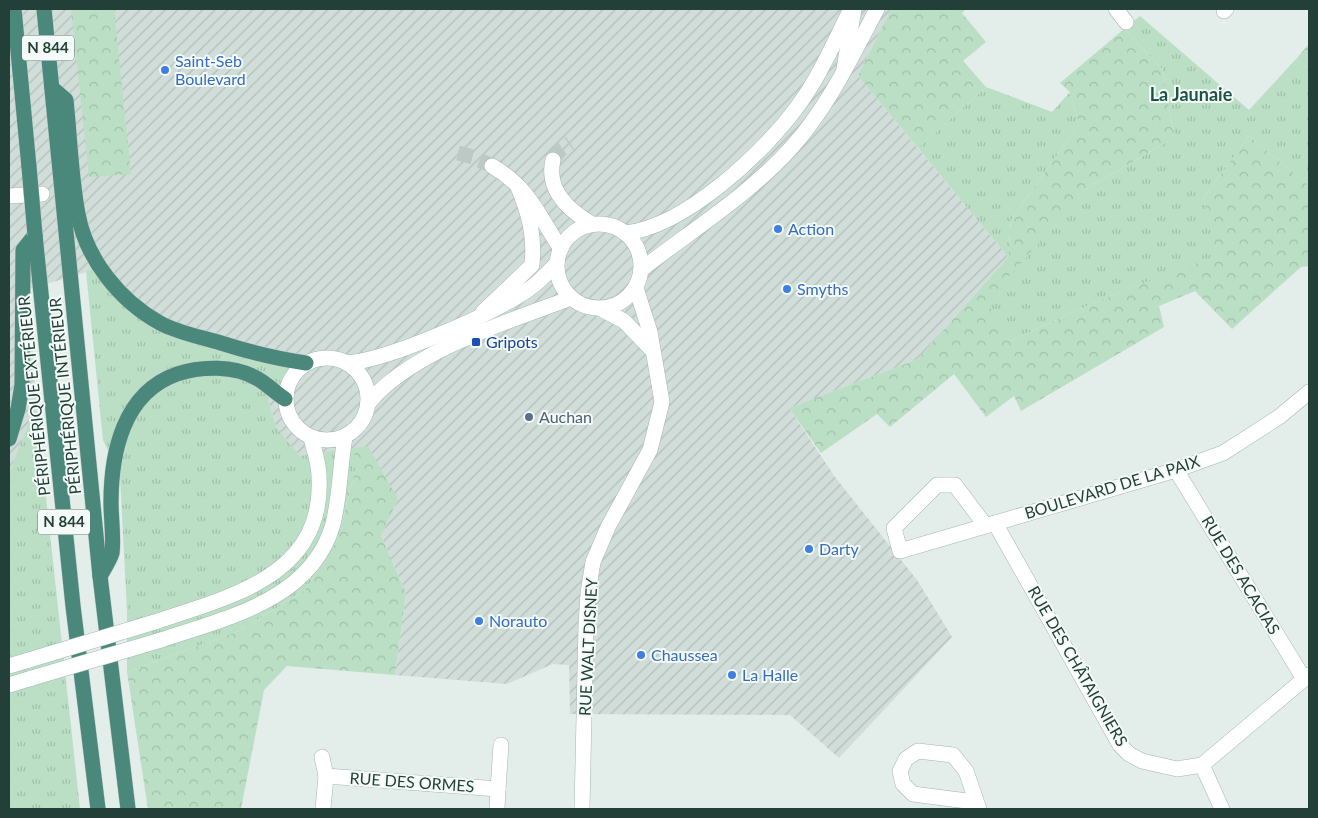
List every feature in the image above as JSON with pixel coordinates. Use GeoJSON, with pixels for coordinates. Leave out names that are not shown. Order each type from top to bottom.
{"type":"FeatureCollection","features":[{"type":"Feature","properties":{"kind":"highway","name":"PÉRIPHÉRIQUE EXTÉRIEUR"},"geometry":{"type":"LineString","coordinates":[[14,9],[74,615],[98,809]]}},
{"type":"Feature","properties":{"kind":"highway","name":"N 844"},"geometry":{"type":"LineString","coordinates":[[44,9],[52,88],[66,162],[72,217]]}},
{"type":"Feature","properties":{"kind":"highway"},"geometry":{"type":"LineString","coordinates":[[72,217],[98,263],[118,291],[147,316],[161,324],[184,332],[272,358],[306,364]]}},
{"type":"Feature","properties":{"kind":"highway","name":"PÉRIPHÉRIQUE INTÉRIEUR"},"geometry":{"type":"LineString","coordinates":[[72,217],[100,576],[128,809]]}},
{"type":"Feature","properties":{"kind":"highway"},"geometry":{"type":"LineString","coordinates":[[9,439],[18,409],[22,385],[23,250],[35,235]]}},
{"type":"Feature","properties":{"kind":"highway"},"geometry":{"type":"LineString","coordinates":[[100,576],[112,554],[112,468],[117,444],[131,412],[142,397],[169,377],[197,369],[212,368],[235,371],[256,377],[285,399]]}},
{"type":"Feature","properties":{"kind":"street"},"geometry":{"type":"LineString","coordinates":[[843,74],[853,9]]}},
{"type":"Feature","properties":{"kind":"street"},"geometry":{"type":"LineString","coordinates":[[625,233],[656,226],[687,210],[729,178],[766,142],[800,103],[853,9]]}},
{"type":"Feature","properties":{"kind":"street"},"geometry":{"type":"LineString","coordinates":[[642,269],[771,168],[803,133],[843,74],[877,9]]}},
{"type":"Feature","properties":{"kind":"street"},"geometry":{"type":"LineString","coordinates":[[1116,9],[1126,22]]}},
{"type":"Feature","properties":{"kind":"street"},"geometry":{"type":"LineString","coordinates":[[553,160],[551,182],[567,207],[592,224]]}},
{"type":"Feature","properties":{"kind":"street"},"geometry":{"type":"LineString","coordinates":[[346,363],[359,362],[420,342],[510,301],[531,288],[559,256],[573,233],[592,224],[610,225],[625,233],[638,249],[642,269],[636,288],[621,303],[601,309],[590,308],[571,298],[563,288],[558,276],[559,256],[534,202],[492,166]]}},
{"type":"Feature","properties":{"kind":"street"},"geometry":{"type":"LineString","coordinates":[[478,316],[532,265],[533,231],[529,212],[518,187]]}},
{"type":"Feature","properties":{"kind":"street"},"geometry":{"type":"LineString","coordinates":[[9,196],[42,194]]}},
{"type":"Feature","properties":{"kind":"street","name":"RUE WALT DISNEY"},"geometry":{"type":"LineString","coordinates":[[582,809],[588,601],[593,562],[608,527],[650,450],[662,402],[654,351],[636,288]]}},
{"type":"Feature","properties":{"kind":"street"},"geometry":{"type":"LineString","coordinates":[[368,404],[386,384],[415,363],[469,338],[571,298]]}},
{"type":"Feature","properties":{"kind":"street"},"geometry":{"type":"LineString","coordinates":[[601,309],[624,321],[654,351]]}},
{"type":"Feature","properties":{"kind":"street"},"geometry":{"type":"LineString","coordinates":[[330,358],[346,363],[356,370],[364,380],[368,391],[368,404],[361,423],[345,437],[328,441],[311,438],[300,432],[292,423],[287,412],[285,399],[291,378],[306,364],[330,358]]}},
{"type":"Feature","properties":{"kind":"street","name":"BOULEVARD DE LA PAIX"},"geometry":{"type":"LineString","coordinates":[[900,551],[1176,470],[1223,453],[1279,417],[1309,392]]}},
{"type":"Feature","properties":{"kind":"street"},"geometry":{"type":"LineString","coordinates":[[9,685],[161,640],[262,604],[278,595],[301,576],[320,552],[332,525],[345,437]]}},
{"type":"Feature","properties":{"kind":"street"},"geometry":{"type":"LineString","coordinates":[[9,666],[158,620],[256,586],[277,572],[295,553],[308,532],[317,504],[319,475],[311,438]]}},
{"type":"Feature","properties":{"kind":"street","name":"RUE DES ACACIAS"},"geometry":{"type":"LineString","coordinates":[[1176,470],[1307,677]]}},
{"type":"Feature","properties":{"kind":"street","name":"RUE DES CHÂTAIGNIERS"},"geometry":{"type":"LineString","coordinates":[[900,551],[894,528],[937,485],[955,485],[990,524],[1120,745],[1129,754],[1142,761],[1177,769],[1202,765]]}},
{"type":"Feature","properties":{"kind":"street"},"geometry":{"type":"LineString","coordinates":[[1222,809],[1202,765],[1307,677]]}},
{"type":"Feature","properties":{"kind":"street","name":"RUE DES ORMES"},"geometry":{"type":"LineString","coordinates":[[497,809],[501,745]]}},
{"type":"Feature","properties":{"kind":"street"},"geometry":{"type":"LineString","coordinates":[[918,751],[953,755],[966,771],[977,805],[913,794],[903,784],[900,771],[906,759],[918,751]]}},
{"type":"Feature","properties":{"kind":"street","name":"RUE DES ORMES"},"geometry":{"type":"LineString","coordinates":[[322,757],[326,776],[323,809]]}},
{"type":"Feature","properties":{"kind":"street","name":"RUE DES ORMES"},"geometry":{"type":"LineString","coordinates":[[326,776],[498,788]]}},
{"type":"Feature","properties":{"kind":"shaded area"},"geometry":{"type":"Polygon","coordinates":[[[9,9],[891,9],[858,76],[1008,257],[918,359],[789,408],[835,477],[917,580],[952,637],[839,758],[790,715],[570,714],[569,665],[553,664],[507,684],[395,675],[406,593],[381,536],[398,499],[300,456],[276,427],[268,400],[297,355],[268,350],[201,332],[162,317],[122,289],[104,267],[29,289],[37,415],[31,417],[9,473],[9,9]]]}},
{"type":"Feature","properties":{"kind":"green space"},"geometry":{"type":"Polygon","coordinates":[[[71,9],[114,9],[131,174],[89,177],[71,9]]]}},
{"type":"Feature","properties":{"kind":"green space"},"geometry":{"type":"Polygon","coordinates":[[[891,9],[966,9],[962,13],[986,42],[963,61],[986,87],[918,148],[858,76],[891,9]]]}},
{"type":"Feature","properties":{"kind":"green space"},"geometry":{"type":"Polygon","coordinates":[[[1140,16],[1249,110],[1296,59],[1309,70],[1309,186],[1249,136],[1204,197],[1217,256],[1105,298],[1010,341],[986,301],[1089,187],[1174,138],[1163,70],[1124,29],[1140,16]]]}},
{"type":"Feature","properties":{"kind":"green space"},"geometry":{"type":"Polygon","coordinates":[[[1124,29],[1163,70],[1174,138],[1089,187],[987,301],[1010,341],[1105,298],[1216,256],[1204,197],[1249,136],[1309,186],[1309,266],[1301,267],[1232,329],[1195,291],[1159,306],[1164,327],[1021,411],[1014,396],[986,417],[954,374],[890,427],[877,414],[821,453],[789,408],[918,359],[1008,257],[1011,220],[1079,124],[1070,92],[1060,83],[1124,29]]]}},
{"type":"Feature","properties":{"kind":"green space"},"geometry":{"type":"Polygon","coordinates":[[[1309,44],[1309,70],[1296,59],[1309,44]]]}},
{"type":"Feature","properties":{"kind":"green space"},"geometry":{"type":"Polygon","coordinates":[[[986,87],[1052,112],[1070,92],[1079,124],[1011,220],[1008,257],[918,148],[986,87]]]}},
{"type":"Feature","properties":{"kind":"green space"},"geometry":{"type":"Polygon","coordinates":[[[104,267],[119,286],[139,303],[181,325],[228,340],[297,354],[268,400],[276,427],[300,456],[354,448],[355,471],[337,541],[305,590],[239,631],[127,672],[127,611],[120,476],[103,440],[86,271],[104,267]]]}},
{"type":"Feature","properties":{"kind":"green space"},"geometry":{"type":"Polygon","coordinates":[[[37,415],[80,809],[9,809],[9,473],[31,417],[37,415]]]}},
{"type":"Feature","properties":{"kind":"green space"},"geometry":{"type":"Polygon","coordinates":[[[368,446],[398,499],[381,536],[406,593],[395,675],[287,666],[264,690],[241,809],[148,809],[127,672],[239,631],[305,590],[337,541],[355,471],[354,448],[368,446]]]}},
{"type":"Feature","properties":{"kind":"tunnel"},"geometry":{"type":"LineString","coordinates":[[553,160],[560,150],[570,143]]}},
{"type":"Feature","properties":{"kind":"tunnel"},"geometry":{"type":"LineString","coordinates":[[458,153],[473,157],[492,166]]}},
{"type":"Feature","properties":{"kind":"place","name":"Saint-Seb Boulevard"},"geometry":{"type":"Point","coordinates":[165,70]}},
{"type":"Feature","properties":{"kind":"place","name":"Action"},"geometry":{"type":"Point","coordinates":[778,229]}},
{"type":"Feature","properties":{"kind":"place","name":"Smyths"},"geometry":{"type":"Point","coordinates":[787,289]}},
{"type":"Feature","properties":{"kind":"place","name":"Gripots"},"geometry":{"type":"Point","coordinates":[476,342]}},
{"type":"Feature","properties":{"kind":"place","name":"Auchan"},"geometry":{"type":"Point","coordinates":[529,417]}},
{"type":"Feature","properties":{"kind":"place","name":"Darty"},"geometry":{"type":"Point","coordinates":[809,549]}},
{"type":"Feature","properties":{"kind":"place","name":"Norauto"},"geometry":{"type":"Point","coordinates":[479,621]}},
{"type":"Feature","properties":{"kind":"place","name":"Chaussea"},"geometry":{"type":"Point","coordinates":[641,655]}},
{"type":"Feature","properties":{"kind":"place","name":"La Halle"},"geometry":{"type":"Point","coordinates":[732,675]}},
{"type":"Feature","properties":{"kind":"district","name":"La Jaunaie"},"geometry":{"type":"Point","coordinates":[1191,95]}}]}
